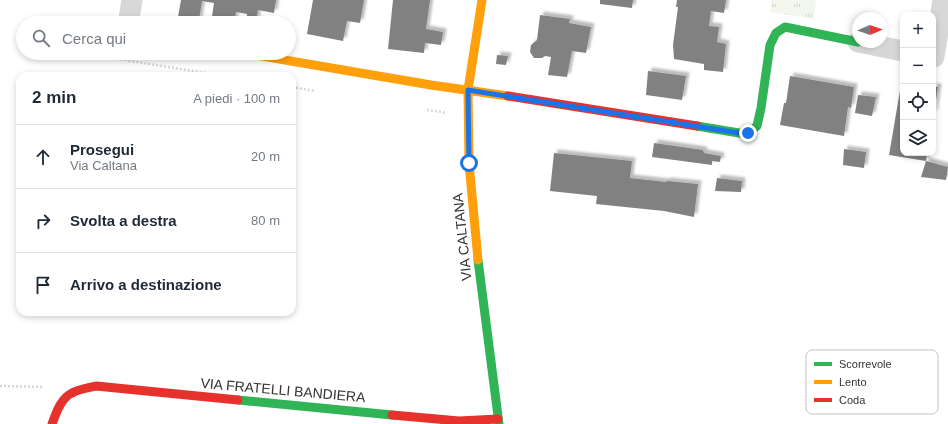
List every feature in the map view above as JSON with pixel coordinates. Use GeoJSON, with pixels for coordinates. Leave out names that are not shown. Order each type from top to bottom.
{"type":"FeatureCollection","features":[{"type":"Feature","properties":{"kind":"street"},"geometry":{"type":"LineString","coordinates":[[129,16],[132,0]]}},
{"type":"Feature","properties":{"kind":"street","name":"VIA CALTANA"},"geometry":{"type":"LineString","coordinates":[[482,0],[468,90],[469,163],[479,266],[498,422]]}},
{"type":"Feature","properties":{"kind":"street"},"geometry":{"type":"LineString","coordinates":[[938,58],[943,0]]}},
{"type":"Feature","properties":{"kind":"street"},"geometry":{"type":"LineString","coordinates":[[285,60],[430,85],[739,133],[748,133],[757,126],[770,45],[776,33],[785,27],[852,41]]}},
{"type":"Feature","properties":{"kind":"street"},"geometry":{"type":"LineString","coordinates":[[888,48],[900,50]]}},
{"type":"Feature","properties":{"kind":"street","name":"VIA FRATELLI BANDIERA"},"geometry":{"type":"LineString","coordinates":[[68,395],[96,386],[459,421],[498,422]]}},
{"type":"Feature","properties":{"kind":"street"},"geometry":{"type":"LineString","coordinates":[[52,424],[54,416],[68,395]]}},
{"type":"Feature","properties":{"kind":"path"},"geometry":{"type":"LineString","coordinates":[[125,60],[199,72]]}},
{"type":"Feature","properties":{"kind":"path"},"geometry":{"type":"LineString","coordinates":[[296,88],[315,91]]}},
{"type":"Feature","properties":{"kind":"path"},"geometry":{"type":"LineString","coordinates":[[422,109],[442,112],[448,115]]}},
{"type":"Feature","properties":{"kind":"path"},"geometry":{"type":"LineString","coordinates":[[0,386],[56,387],[68,395]]}},
{"type":"Feature","properties":{"kind":"green space"},"geometry":{"type":"Polygon","coordinates":[[[772,0],[816,0],[814,19],[770,12],[772,0]]]}},
{"type":"Feature","properties":{"kind":"building"},"geometry":{"type":"Polygon","coordinates":[[[181,0],[276,0],[274,13],[258,10],[257,16],[247,16],[247,14],[236,12],[235,16],[212,16],[214,3],[202,1],[200,16],[178,16],[181,0]]]}},
{"type":"Feature","properties":{"kind":"building"},"geometry":{"type":"Polygon","coordinates":[[[313,0],[364,0],[360,23],[347,21],[343,41],[307,34],[313,0]]]}},
{"type":"Feature","properties":{"kind":"building"},"geometry":{"type":"Polygon","coordinates":[[[393,0],[430,0],[426,29],[443,32],[441,45],[425,43],[424,53],[388,49],[393,0]]]}},
{"type":"Feature","properties":{"kind":"building"},"geometry":{"type":"Polygon","coordinates":[[[600,0],[633,0],[632,8],[600,4],[600,0]]]}},
{"type":"Feature","properties":{"kind":"building"},"geometry":{"type":"Polygon","coordinates":[[[677,0],[726,0],[724,13],[711,11],[709,26],[719,27],[717,42],[726,44],[723,72],[704,70],[704,64],[674,59],[673,45],[678,7],[676,7],[677,0]]]}},
{"type":"Feature","properties":{"kind":"building"},"geometry":{"type":"Polygon","coordinates":[[[540,15],[570,19],[569,23],[591,27],[586,53],[572,51],[567,77],[548,75],[551,57],[545,56],[542,58],[534,58],[530,52],[531,45],[537,40],[540,15]]]}},
{"type":"Feature","properties":{"kind":"building"},"geometry":{"type":"Polygon","coordinates":[[[497,55],[508,56],[506,65],[496,64],[497,55]]]}},
{"type":"Feature","properties":{"kind":"building"},"geometry":{"type":"Polygon","coordinates":[[[648,71],[686,76],[682,100],[646,95],[648,71]]]}},
{"type":"Feature","properties":{"kind":"building"},"geometry":{"type":"Polygon","coordinates":[[[790,76],[854,87],[851,108],[848,107],[844,136],[780,125],[784,103],[786,103],[790,76]]]}},
{"type":"Feature","properties":{"kind":"building"},"geometry":{"type":"Polygon","coordinates":[[[936,87],[938,87],[936,100],[936,87]]]}},
{"type":"Feature","properties":{"kind":"building"},"geometry":{"type":"Polygon","coordinates":[[[900,91],[900,156],[927,156],[926,161],[889,155],[900,91]]]}},
{"type":"Feature","properties":{"kind":"building"},"geometry":{"type":"Polygon","coordinates":[[[858,95],[876,97],[872,116],[855,113],[858,95]]]}},
{"type":"Feature","properties":{"kind":"building"},"geometry":{"type":"Polygon","coordinates":[[[654,143],[703,150],[704,153],[721,156],[720,162],[712,161],[712,165],[652,157],[654,143]]]}},
{"type":"Feature","properties":{"kind":"building"},"geometry":{"type":"Polygon","coordinates":[[[844,149],[866,152],[864,168],[843,165],[844,149]]]}},
{"type":"Feature","properties":{"kind":"building"},"geometry":{"type":"Polygon","coordinates":[[[554,153],[632,161],[630,178],[698,184],[694,217],[664,211],[596,204],[597,196],[550,191],[554,153]]]}},
{"type":"Feature","properties":{"kind":"building"},"geometry":{"type":"Polygon","coordinates":[[[926,161],[948,167],[946,180],[921,177],[926,161]]]}},
{"type":"Feature","properties":{"kind":"building"},"geometry":{"type":"Polygon","coordinates":[[[717,178],[742,181],[741,192],[715,191],[717,178]]]}},
{"type":"Feature","properties":{"kind":"traffic: fast"},"geometry":{"type":"LineString","coordinates":[[697,126],[739,133],[748,133],[757,126],[770,45],[776,33],[785,27],[852,41]]}},
{"type":"Feature","properties":{"kind":"traffic: fast"},"geometry":{"type":"LineString","coordinates":[[478,260],[499,424]]}},
{"type":"Feature","properties":{"kind":"traffic: fast"},"geometry":{"type":"LineString","coordinates":[[238,400],[392,415]]}},
{"type":"Feature","properties":{"kind":"traffic: slow"},"geometry":{"type":"LineString","coordinates":[[478,260],[469,163],[468,90],[482,0]]}},
{"type":"Feature","properties":{"kind":"traffic: slow"},"geometry":{"type":"LineString","coordinates":[[285,60],[431,85],[508,96]]}},
{"type":"Feature","properties":{"kind":"traffic: jam"},"geometry":{"type":"LineString","coordinates":[[508,96],[697,126]]}},
{"type":"Feature","properties":{"kind":"traffic: jam"},"geometry":{"type":"LineString","coordinates":[[52,424],[59,406],[68,395],[78,390],[96,386],[238,400]]}},
{"type":"Feature","properties":{"kind":"traffic: jam"},"geometry":{"type":"LineString","coordinates":[[392,415],[459,421],[498,419]]}},
{"type":"Feature","properties":{"kind":"route"},"geometry":{"type":"LineString","coordinates":[[469,163],[468,90],[739,133],[748,133]]}}]}
